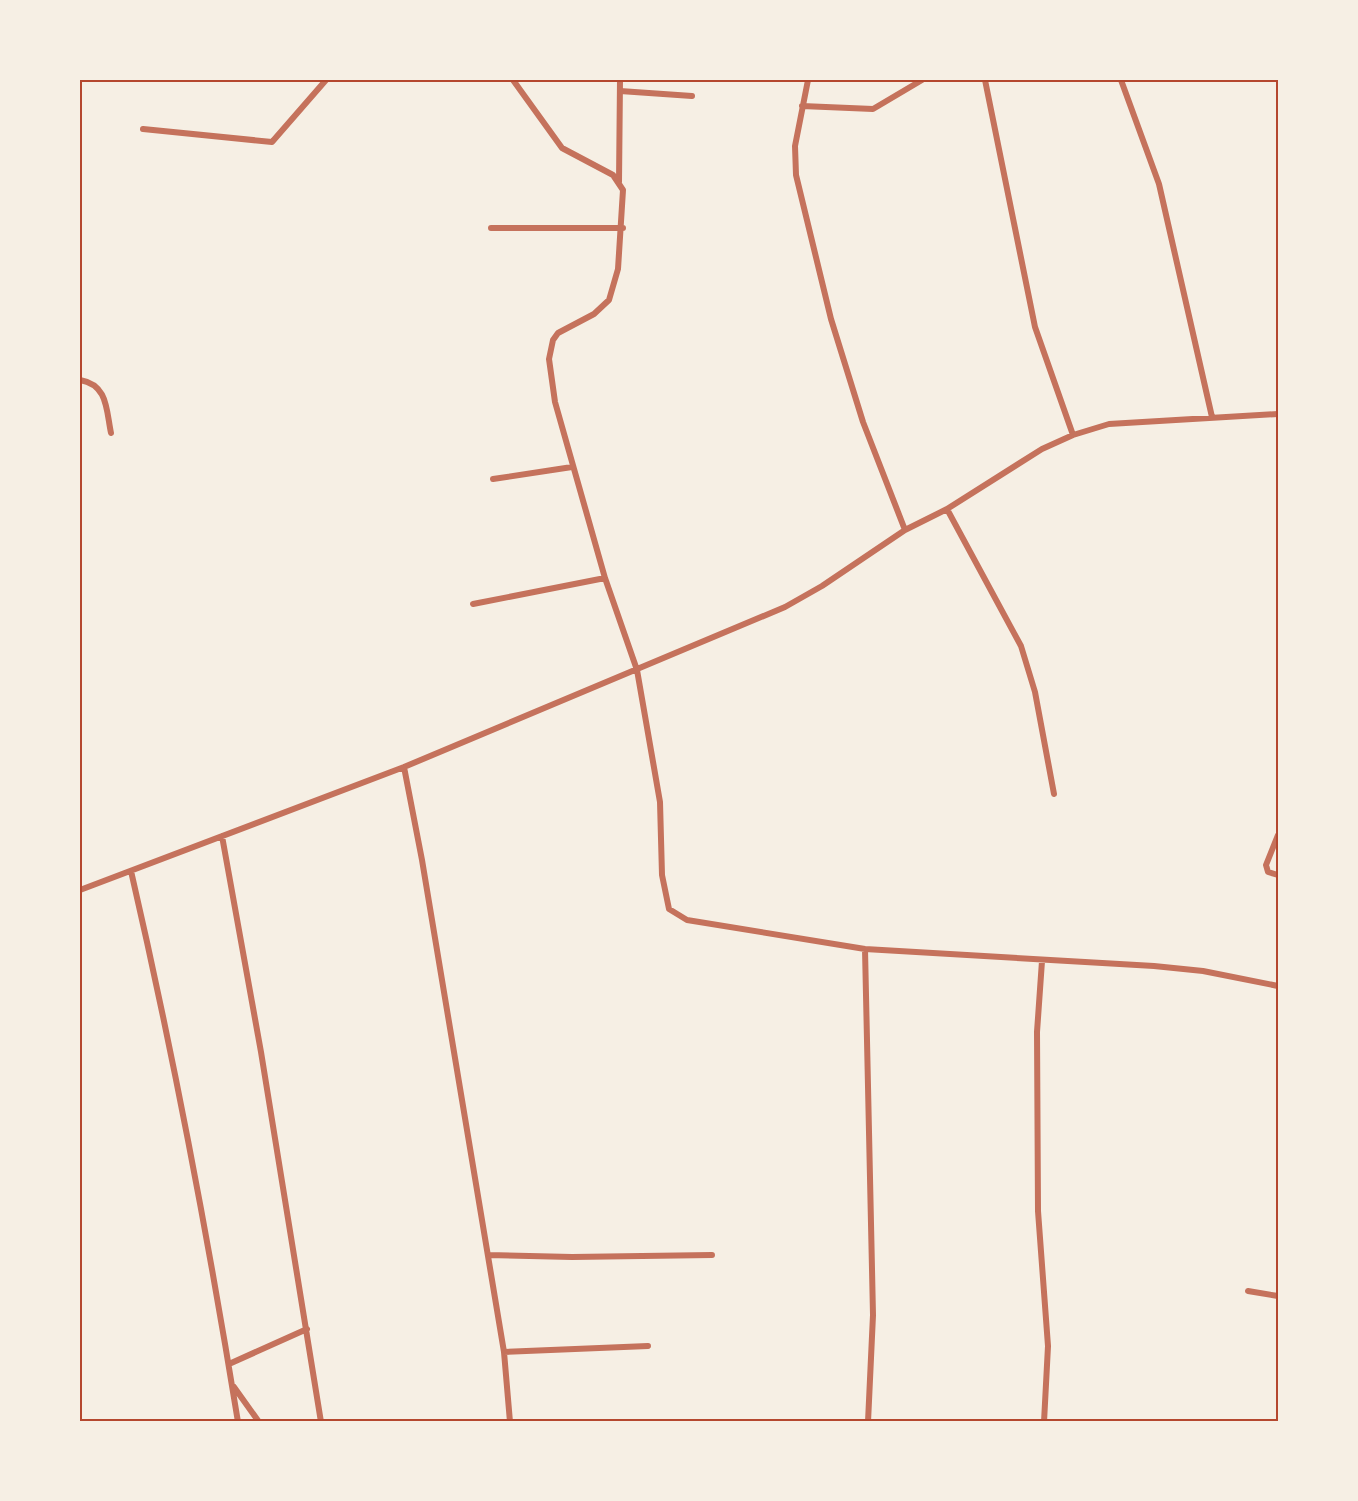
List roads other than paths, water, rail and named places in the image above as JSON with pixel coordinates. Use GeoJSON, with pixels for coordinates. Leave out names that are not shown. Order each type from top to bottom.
{"type":"FeatureCollection","features":[{"type":"Feature","properties":{"kind":"street"},"geometry":{"type":"LineString","coordinates":[[143,129],[272,142],[326,80]]}},
{"type":"Feature","properties":{"kind":"street"},"geometry":{"type":"LineString","coordinates":[[513,80],[562,148],[599,167],[619,182]]}},
{"type":"Feature","properties":{"kind":"street"},"geometry":{"type":"LineString","coordinates":[[620,80],[619,182],[624,201],[618,269],[609,300],[594,314],[558,333],[550,349],[555,402],[572,467],[605,578],[637,670],[660,802],[662,875],[669,909],[687,920],[864,949],[980,954],[1164,967],[1278,986]]}},
{"type":"Feature","properties":{"kind":"street"},"geometry":{"type":"LineString","coordinates":[[808,80],[794,163],[805,217],[831,319],[863,422],[904,530]]}},
{"type":"Feature","properties":{"kind":"street"},"geometry":{"type":"LineString","coordinates":[[802,106],[873,109],[922,80]]}},
{"type":"Feature","properties":{"kind":"street"},"geometry":{"type":"LineString","coordinates":[[985,80],[1035,327],[1073,435]]}},
{"type":"Feature","properties":{"kind":"street"},"geometry":{"type":"LineString","coordinates":[[1121,80],[1160,184],[1212,417]]}},
{"type":"Feature","properties":{"kind":"street"},"geometry":{"type":"LineString","coordinates":[[620,91],[692,96]]}},
{"type":"Feature","properties":{"kind":"street"},"geometry":{"type":"LineString","coordinates":[[491,228],[622,228]]}},
{"type":"Feature","properties":{"kind":"street"},"geometry":{"type":"LineString","coordinates":[[80,380],[97,385],[101,391],[111,433]]}},
{"type":"Feature","properties":{"kind":"street"},"geometry":{"type":"LineString","coordinates":[[80,890],[404,767],[785,607],[822,586],[904,530],[947,509],[1042,449],[1073,435],[1109,424],[1278,414]]}},
{"type":"Feature","properties":{"kind":"street"},"geometry":{"type":"LineString","coordinates":[[493,478],[572,467]]}},
{"type":"Feature","properties":{"kind":"street"},"geometry":{"type":"LineString","coordinates":[[947,509],[1021,646],[1035,692],[1054,794]]}},
{"type":"Feature","properties":{"kind":"street"},"geometry":{"type":"LineString","coordinates":[[473,604],[605,578]]}},
{"type":"Feature","properties":{"kind":"street"},"geometry":{"type":"LineString","coordinates":[[404,767],[422,860],[504,1352],[510,1422]]}},
{"type":"Feature","properties":{"kind":"street"},"geometry":{"type":"LineString","coordinates":[[1278,835],[1266,865],[1268,872],[1278,875]]}},
{"type":"Feature","properties":{"kind":"street"},"geometry":{"type":"LineString","coordinates":[[222,836],[321,1422]]}},
{"type":"Feature","properties":{"kind":"street"},"geometry":{"type":"LineString","coordinates":[[130,871],[176,1076],[238,1422]]}},
{"type":"Feature","properties":{"kind":"street"},"geometry":{"type":"LineString","coordinates":[[864,949],[873,1316],[868,1422]]}},
{"type":"Feature","properties":{"kind":"street"},"geometry":{"type":"LineString","coordinates":[[1042,960],[1037,1032],[1038,1211],[1048,1346],[1044,1422]]}},
{"type":"Feature","properties":{"kind":"street"},"geometry":{"type":"LineString","coordinates":[[488,1255],[572,1257],[712,1255]]}},
{"type":"Feature","properties":{"kind":"street"},"geometry":{"type":"LineString","coordinates":[[1248,1291],[1278,1296]]}},
{"type":"Feature","properties":{"kind":"street"},"geometry":{"type":"LineString","coordinates":[[229,1364],[307,1329]]}},
{"type":"Feature","properties":{"kind":"street"},"geometry":{"type":"LineString","coordinates":[[504,1352],[648,1346]]}},
{"type":"Feature","properties":{"kind":"street"},"geometry":{"type":"LineString","coordinates":[[232,1384],[259,1422]]}}]}
